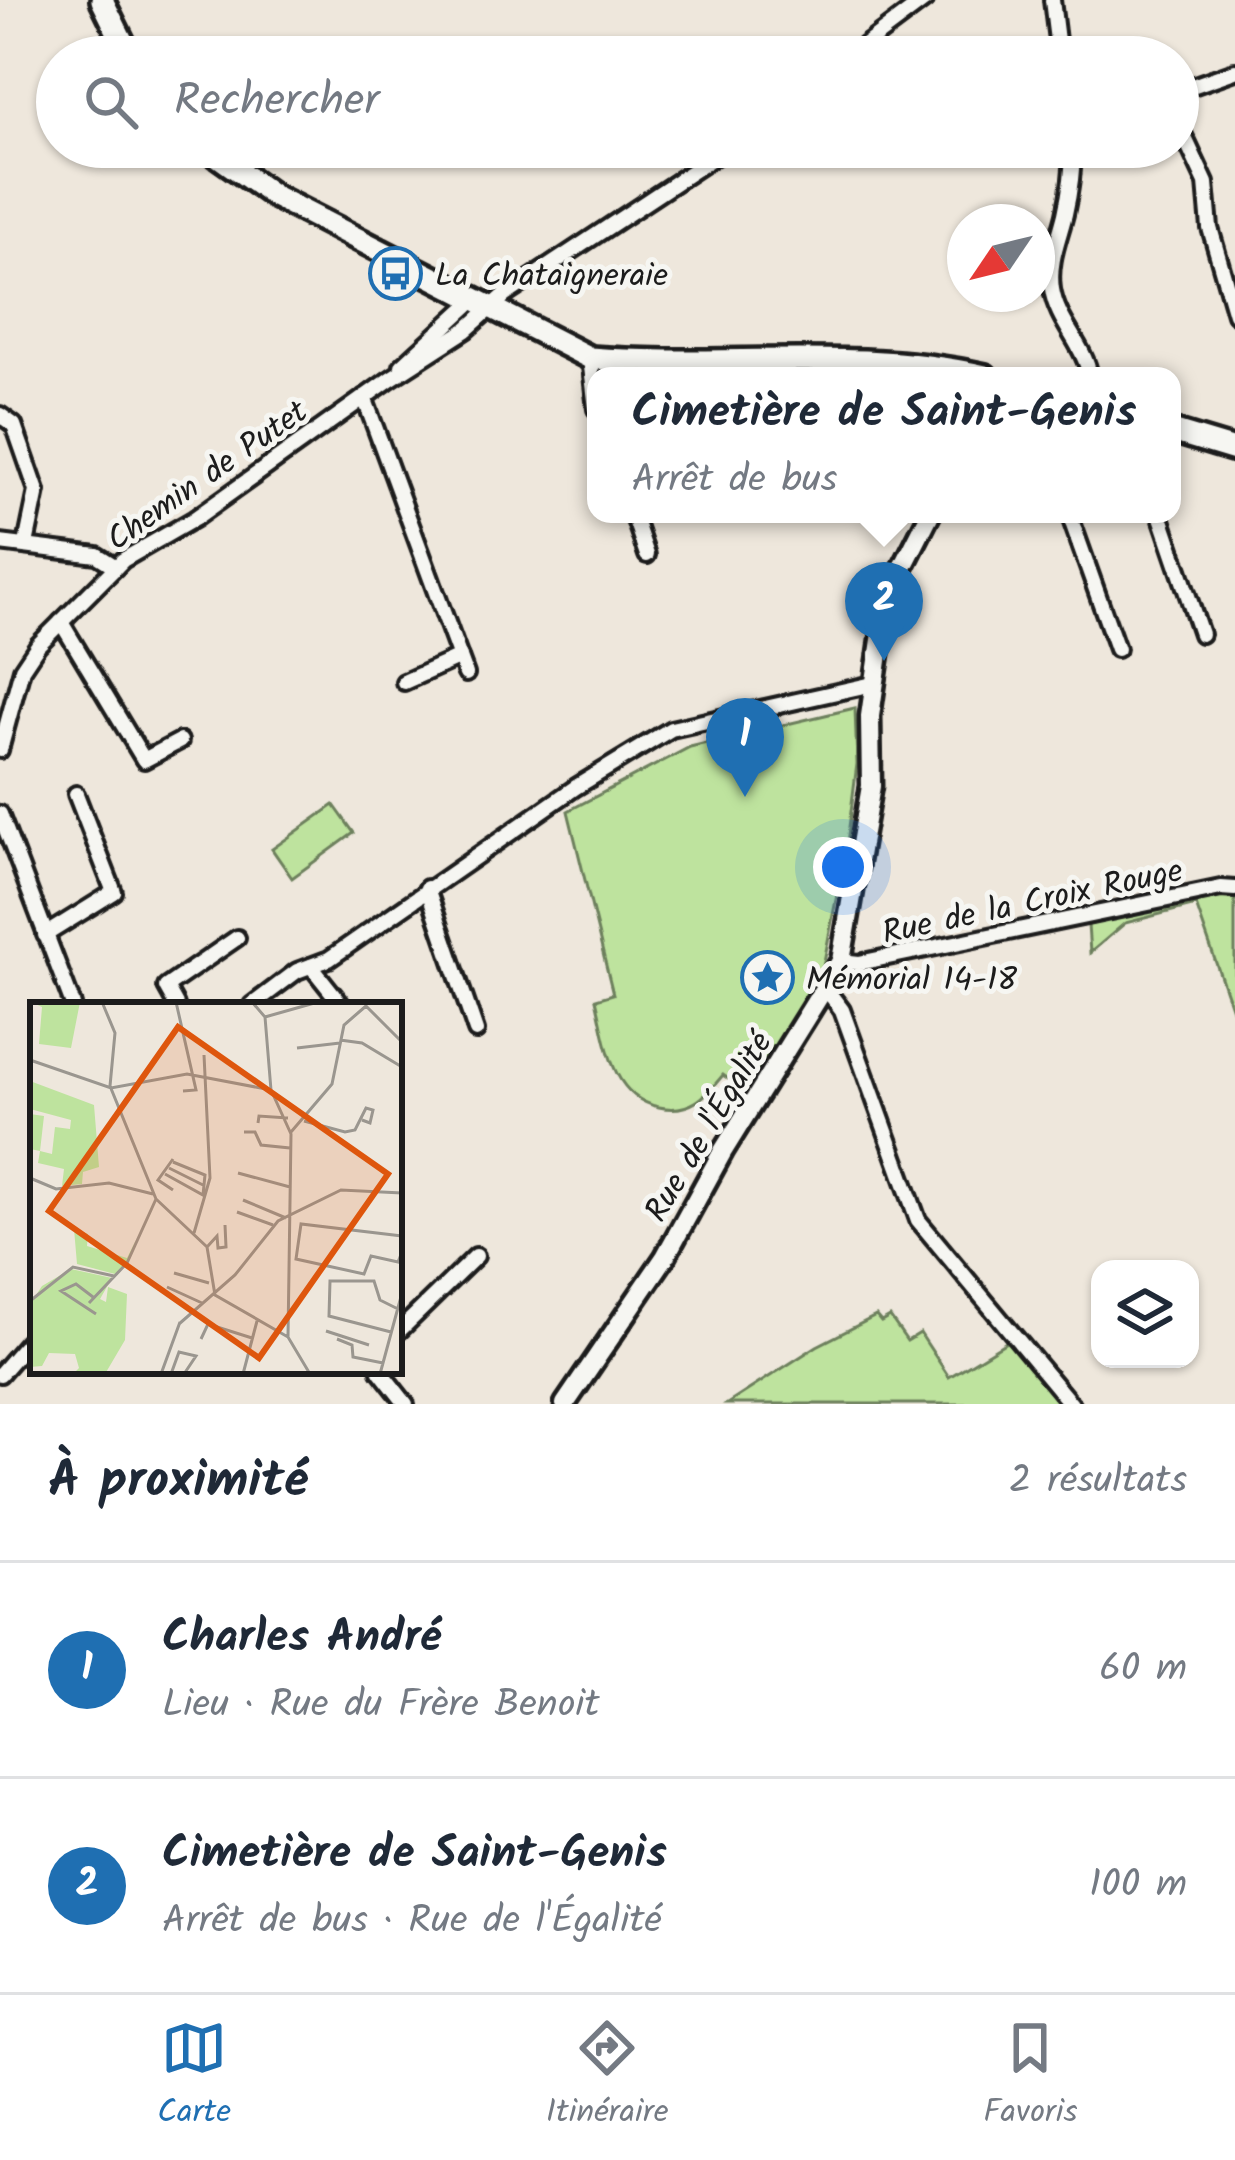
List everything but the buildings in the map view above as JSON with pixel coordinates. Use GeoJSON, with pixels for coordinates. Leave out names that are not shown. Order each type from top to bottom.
{"type":"FeatureCollection","features":[{"type":"Feature","properties":{"kind":"main road"},"geometry":{"type":"LineString","coordinates":[[102,0],[120,36]]}},
{"type":"Feature","properties":{"kind":"main road"},"geometry":{"type":"LineString","coordinates":[[235,168],[274,196],[590,358],[934,367]]}},
{"type":"Feature","properties":{"kind":"main road"},"geometry":{"type":"LineString","coordinates":[[885,364],[897,367]]}},
{"type":"Feature","properties":{"kind":"main road"},"geometry":{"type":"LineString","coordinates":[[1181,434],[1235,450]]}},
{"type":"Feature","properties":{"kind":"main road"},"geometry":{"type":"LineString","coordinates":[[1181,449],[1235,460]]}},
{"type":"Feature","properties":{"kind":"street"},"geometry":{"type":"LineString","coordinates":[[877,36],[925,0]]}},
{"type":"Feature","properties":{"kind":"street"},"geometry":{"type":"LineString","coordinates":[[1052,0],[1056,36]]}},
{"type":"Feature","properties":{"kind":"street"},"geometry":{"type":"LineString","coordinates":[[1199,84],[1235,71]]}},
{"type":"Feature","properties":{"kind":"street","name":"Chemin de Putet"},"geometry":{"type":"LineString","coordinates":[[0,750],[22,669],[116,567],[184,526],[452,340],[484,304],[504,296],[697,168]]}},
{"type":"Feature","properties":{"kind":"street"},"geometry":{"type":"LineString","coordinates":[[1072,168],[1051,284],[1059,314],[1087,367]]}},
{"type":"Feature","properties":{"kind":"street"},"geometry":{"type":"LineString","coordinates":[[1199,168],[1206,183],[1210,228],[1235,314]]}},
{"type":"Feature","properties":{"kind":"street"},"geometry":{"type":"LineString","coordinates":[[590,358],[591,367]]}},
{"type":"Feature","properties":{"kind":"street"},"geometry":{"type":"LineString","coordinates":[[364,398],[466,674]]}},
{"type":"Feature","properties":{"kind":"street"},"geometry":{"type":"LineString","coordinates":[[0,415],[14,425],[37,491],[26,544]]}},
{"type":"Feature","properties":{"kind":"street"},"geometry":{"type":"LineString","coordinates":[[636,523],[647,554]]}},
{"type":"Feature","properties":{"kind":"street","name":"Rue de l'Égalité"},"geometry":{"type":"LineString","coordinates":[[565,1404],[665,1257],[723,1151],[841,961],[871,786],[873,685],[885,612],[925,523]]}},
{"type":"Feature","properties":{"kind":"street"},"geometry":{"type":"LineString","coordinates":[[1072,523],[1118,649]]}},
{"type":"Feature","properties":{"kind":"street"},"geometry":{"type":"LineString","coordinates":[[1163,523],[1201,634]]}},
{"type":"Feature","properties":{"kind":"street"},"geometry":{"type":"LineString","coordinates":[[0,543],[106,557],[116,567]]}},
{"type":"Feature","properties":{"kind":"street"},"geometry":{"type":"LineString","coordinates":[[61,622],[144,760],[180,741]]}},
{"type":"Feature","properties":{"kind":"street"},"geometry":{"type":"LineString","coordinates":[[404,682],[460,657]]}},
{"type":"Feature","properties":{"kind":"street"},"geometry":{"type":"LineString","coordinates":[[256,1002],[297,971],[329,959],[576,787],[671,729],[873,685]]}},
{"type":"Feature","properties":{"kind":"street"},"geometry":{"type":"LineString","coordinates":[[45,935],[114,892],[76,794]]}},
{"type":"Feature","properties":{"kind":"street"},"geometry":{"type":"LineString","coordinates":[[0,814],[72,1002]]}},
{"type":"Feature","properties":{"kind":"street"},"geometry":{"type":"LineString","coordinates":[[427,888],[476,1031]]}},
{"type":"Feature","properties":{"kind":"street","name":"Rue de la Croix Rouge"},"geometry":{"type":"LineString","coordinates":[[841,961],[859,964],[1221,888],[1235,889]]}},
{"type":"Feature","properties":{"kind":"street"},"geometry":{"type":"LineString","coordinates":[[174,1002],[166,988],[237,938]]}},
{"type":"Feature","properties":{"kind":"street"},"geometry":{"type":"LineString","coordinates":[[311,966],[340,1002]]}},
{"type":"Feature","properties":{"kind":"street"},"geometry":{"type":"LineString","coordinates":[[826,989],[842,1010],[918,1220],[1071,1404]]}},
{"type":"Feature","properties":{"kind":"street"},"geometry":{"type":"LineString","coordinates":[[402,1328],[476,1256]]}},
{"type":"Feature","properties":{"kind":"street"},"geometry":{"type":"LineString","coordinates":[[0,1374],[30,1339]]}},
{"type":"Feature","properties":{"kind":"street"},"geometry":{"type":"LineString","coordinates":[[382,1374],[406,1404]]}},
{"type":"Feature","properties":{"kind":"green space"},"geometry":{"type":"Polygon","coordinates":[[[855,708],[857,764],[821,977],[745,1091],[723,1075],[688,1106],[670,1109],[643,1101],[620,1079],[607,1049],[596,999],[613,994],[568,811],[690,747],[855,708]]]}},
{"type":"Feature","properties":{"kind":"green space"},"geometry":{"type":"Polygon","coordinates":[[[334,805],[354,833],[292,878],[272,849],[334,805]]]}},
{"type":"Feature","properties":{"kind":"green space"},"geometry":{"type":"Polygon","coordinates":[[[1235,893],[1235,1018],[1196,905],[1125,923],[1090,953],[1088,925],[1212,894],[1235,893]]]}},
{"type":"Feature","properties":{"kind":"green space"},"geometry":{"type":"Polygon","coordinates":[[[876,1316],[881,1322],[890,1317],[907,1341],[920,1333],[949,1377],[1008,1341],[1060,1404],[727,1404],[817,1346],[876,1316]]]}},
{"type":"Feature","properties":{"kind":"place","name":"La Chataigneraie"},"geometry":{"type":"Point","coordinates":[396,274]}},
{"type":"Feature","properties":{"kind":"place","name":"Cimetière de Saint-Genis"},"geometry":{"type":"Point","coordinates":[884,661]}},
{"type":"Feature","properties":{"kind":"place","name":"Charles André"},"geometry":{"type":"Point","coordinates":[745,797]}},
{"type":"Feature","properties":{"kind":"place","name":"Mémorial 14-18"},"geometry":{"type":"Point","coordinates":[767,978]}}]}
